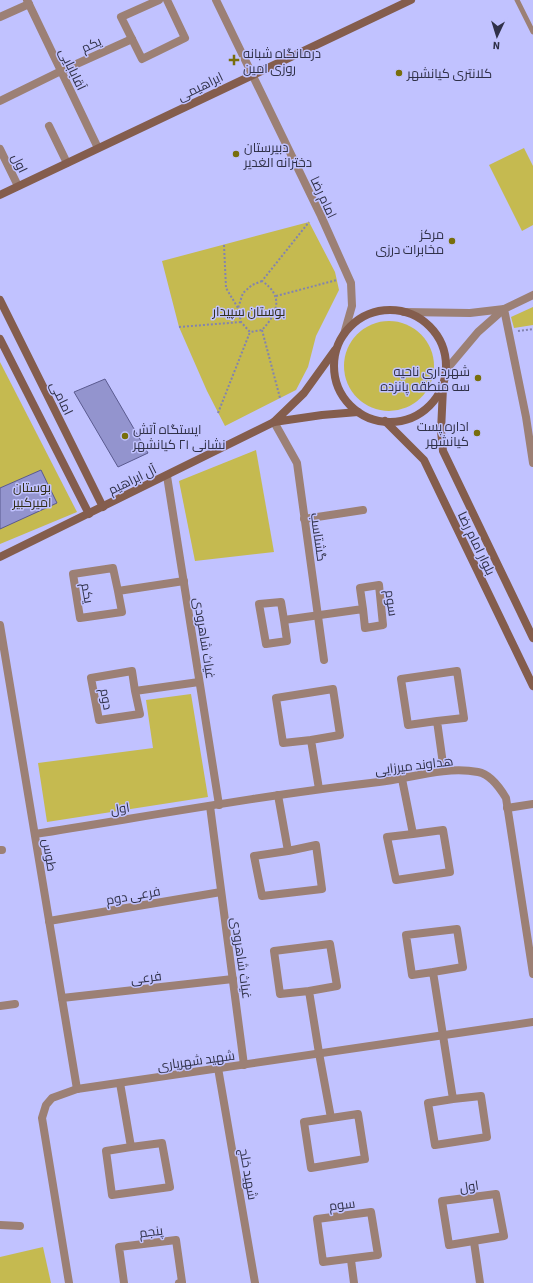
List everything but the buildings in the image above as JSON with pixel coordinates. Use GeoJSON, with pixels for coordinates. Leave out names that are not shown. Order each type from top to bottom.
{"type":"FeatureCollection","features":[{"type":"Feature","properties":{"kind":"main road","name":"ابراهیمی"},"geometry":{"type":"LineString","coordinates":[[0,195],[399,3],[411,0]]}},
{"type":"Feature","properties":{"kind":"main road","name":"امامی"},"geometry":{"type":"LineString","coordinates":[[0,300],[103,507]]}},
{"type":"Feature","properties":{"kind":"main road"},"geometry":{"type":"LineString","coordinates":[[274,422],[304,393],[337,347],[344,334],[353,324],[364,316],[377,311],[391,310],[404,312],[419,318],[431,328],[440,340],[445,355],[446,370],[443,385],[436,398],[426,408],[414,416],[400,421],[385,421],[371,418],[358,412],[347,402],[339,390],[335,376],[334,362],[337,347]]}},
{"type":"Feature","properties":{"kind":"main road"},"geometry":{"type":"LineString","coordinates":[[0,339],[89,514]]}},
{"type":"Feature","properties":{"kind":"main road","name":"بلوار امام رضا"},"geometry":{"type":"LineString","coordinates":[[443,385],[441,431],[443,451],[533,638]]}},
{"type":"Feature","properties":{"kind":"main road"},"geometry":{"type":"LineString","coordinates":[[274,422],[322,415],[358,412]]}},
{"type":"Feature","properties":{"kind":"main road","name":"بلوار امام رضا"},"geometry":{"type":"LineString","coordinates":[[385,421],[424,460],[533,686]]}},
{"type":"Feature","properties":{"kind":"main road","name":"آل ابراهیم"},"geometry":{"type":"LineString","coordinates":[[0,557],[274,422]]}},
{"type":"Feature","properties":{"kind":"street"},"geometry":{"type":"LineString","coordinates":[[159,0],[121,17],[142,59],[184,38],[167,0]]}},
{"type":"Feature","properties":{"kind":"street","name":"امام رضا"},"geometry":{"type":"LineString","coordinates":[[216,0],[321,216],[351,283],[352,306],[344,334]]}},
{"type":"Feature","properties":{"kind":"street"},"geometry":{"type":"LineString","coordinates":[[0,17],[28,2]]}},
{"type":"Feature","properties":{"kind":"street","name":"آقابابایی"},"geometry":{"type":"LineString","coordinates":[[28,2],[98,148]]}},
{"type":"Feature","properties":{"kind":"street","name":"یکم"},"geometry":{"type":"LineString","coordinates":[[0,101],[61,71],[132,39]]}},
{"type":"Feature","properties":{"kind":"street"},"geometry":{"type":"LineString","coordinates":[[49,126],[67,163]]}},
{"type":"Feature","properties":{"kind":"street","name":"اول"},"geometry":{"type":"LineString","coordinates":[[0,149],[18,186]]}},
{"type":"Feature","properties":{"kind":"street"},"geometry":{"type":"LineString","coordinates":[[404,312],[470,313],[504,308],[533,295]]}},
{"type":"Feature","properties":{"kind":"street"},"geometry":{"type":"LineString","coordinates":[[504,308],[526,416],[533,463]]}},
{"type":"Feature","properties":{"kind":"street"},"geometry":{"type":"LineString","coordinates":[[446,370],[478,332],[504,308]]}},
{"type":"Feature","properties":{"kind":"street","name":"گشتاسب"},"geometry":{"type":"LineString","coordinates":[[274,422],[297,463],[324,660]]}},
{"type":"Feature","properties":{"kind":"street","name":"غیاث شاهرودی"},"geometry":{"type":"LineString","coordinates":[[167,476],[218,805]]}},
{"type":"Feature","properties":{"kind":"street"},"geometry":{"type":"LineString","coordinates":[[304,519],[363,510]]}},
{"type":"Feature","properties":{"kind":"street","name":"یکم"},"geometry":{"type":"LineString","coordinates":[[113,568],[118,591],[122,612],[80,618],[73,574],[113,568]]}},
{"type":"Feature","properties":{"kind":"street"},"geometry":{"type":"LineString","coordinates":[[118,591],[184,581]]}},
{"type":"Feature","properties":{"kind":"street","name":"سوم"},"geometry":{"type":"LineString","coordinates":[[379,585],[383,625],[365,628],[363,609],[360,588],[379,585]]}},
{"type":"Feature","properties":{"kind":"street"},"geometry":{"type":"LineString","coordinates":[[281,602],[284,620],[287,641],[266,644],[259,604],[281,602]]}},
{"type":"Feature","properties":{"kind":"street"},"geometry":{"type":"LineString","coordinates":[[284,620],[363,609]]}},
{"type":"Feature","properties":{"kind":"street","name":"طوس"},"geometry":{"type":"LineString","coordinates":[[0,625],[77,1090]]}},
{"type":"Feature","properties":{"kind":"street"},"geometry":{"type":"LineString","coordinates":[[457,670],[464,718],[437,721],[408,725],[401,679],[457,670]]}},
{"type":"Feature","properties":{"kind":"street","name":"دوم"},"geometry":{"type":"LineString","coordinates":[[132,671],[135,691],[140,714],[99,720],[91,678],[132,671]]}},
{"type":"Feature","properties":{"kind":"street"},"geometry":{"type":"LineString","coordinates":[[135,691],[199,682]]}},
{"type":"Feature","properties":{"kind":"street"},"geometry":{"type":"LineString","coordinates":[[333,689],[340,735],[311,740],[283,743],[276,698],[333,689]]}},
{"type":"Feature","properties":{"kind":"street"},"geometry":{"type":"LineString","coordinates":[[437,721],[444,771]]}},
{"type":"Feature","properties":{"kind":"street"},"geometry":{"type":"LineString","coordinates":[[311,740],[319,789]]}},
{"type":"Feature","properties":{"kind":"street","name":"هداوند میرزایی"},"geometry":{"type":"LineString","coordinates":[[210,806],[319,789],[402,779],[444,771],[479,772],[497,783],[506,798],[530,939],[533,974]]}},
{"type":"Feature","properties":{"kind":"street"},"geometry":{"type":"LineString","coordinates":[[402,779],[413,834]]}},
{"type":"Feature","properties":{"kind":"street"},"geometry":{"type":"LineString","coordinates":[[278,795],[288,851]]}},
{"type":"Feature","properties":{"kind":"street"},"geometry":{"type":"LineString","coordinates":[[507,808],[533,804]]}},
{"type":"Feature","properties":{"kind":"street","name":"اول"},"geometry":{"type":"LineString","coordinates":[[35,834],[210,806]]}},
{"type":"Feature","properties":{"kind":"street","name":"غیاث شاهرودی"},"geometry":{"type":"LineString","coordinates":[[210,806],[244,1065]]}},
{"type":"Feature","properties":{"kind":"street"},"geometry":{"type":"LineString","coordinates":[[443,830],[450,872],[396,880],[387,837],[413,834],[443,830]]}},
{"type":"Feature","properties":{"kind":"street"},"geometry":{"type":"LineString","coordinates":[[316,845],[322,889],[262,896],[254,856],[288,851],[316,845]]}},
{"type":"Feature","properties":{"kind":"street","name":"فرعی دوم"},"geometry":{"type":"LineString","coordinates":[[49,921],[221,892]]}},
{"type":"Feature","properties":{"kind":"street"},"geometry":{"type":"LineString","coordinates":[[457,929],[463,967],[433,972],[412,975],[406,935],[457,929]]}},
{"type":"Feature","properties":{"kind":"street"},"geometry":{"type":"LineString","coordinates":[[330,944],[337,986],[309,991],[280,994],[274,951],[330,944]]}},
{"type":"Feature","properties":{"kind":"street"},"geometry":{"type":"LineString","coordinates":[[433,972],[453,1099]]}},
{"type":"Feature","properties":{"kind":"street","name":"فرعی"},"geometry":{"type":"LineString","coordinates":[[62,998],[233,979]]}},
{"type":"Feature","properties":{"kind":"street"},"geometry":{"type":"LineString","coordinates":[[309,991],[331,1118]]}},
{"type":"Feature","properties":{"kind":"street"},"geometry":{"type":"LineString","coordinates":[[0,1006],[15,1004]]}},
{"type":"Feature","properties":{"kind":"street","name":"شهید شهریاری"},"geometry":{"type":"LineString","coordinates":[[69,1283],[42,1118],[46,1105],[52,1098],[77,1090],[120,1083],[533,1022]]}},
{"type":"Feature","properties":{"kind":"street","name":"شهید خلج"},"geometry":{"type":"LineString","coordinates":[[218,1068],[255,1283]]}},
{"type":"Feature","properties":{"kind":"street"},"geometry":{"type":"LineString","coordinates":[[120,1083],[131,1147]]}},
{"type":"Feature","properties":{"kind":"street"},"geometry":{"type":"LineString","coordinates":[[481,1096],[488,1137],[435,1145],[428,1104],[453,1099],[481,1096]]}},
{"type":"Feature","properties":{"kind":"street"},"geometry":{"type":"LineString","coordinates":[[358,1114],[365,1159],[311,1168],[304,1122],[331,1118],[358,1114]]}},
{"type":"Feature","properties":{"kind":"street"},"geometry":{"type":"LineString","coordinates":[[162,1143],[170,1187],[112,1195],[106,1151],[131,1147],[162,1143]]}},
{"type":"Feature","properties":{"kind":"street","name":"اول"},"geometry":{"type":"LineString","coordinates":[[496,1194],[504,1236],[474,1242],[449,1245],[442,1201],[496,1194]]}},
{"type":"Feature","properties":{"kind":"street","name":"سوم"},"geometry":{"type":"LineString","coordinates":[[371,1212],[378,1255],[351,1260],[323,1262],[317,1220],[371,1212]]}},
{"type":"Feature","properties":{"kind":"street"},"geometry":{"type":"LineString","coordinates":[[0,1225],[20,1226]]}},
{"type":"Feature","properties":{"kind":"street","name":"پنجم"},"geometry":{"type":"LineString","coordinates":[[124,1283],[119,1247],[176,1240],[182,1282],[179,1283]]}},
{"type":"Feature","properties":{"kind":"street"},"geometry":{"type":"LineString","coordinates":[[474,1242],[480,1283]]}},
{"type":"Feature","properties":{"kind":"street"},"geometry":{"type":"LineString","coordinates":[[351,1260],[354,1283]]}},
{"type":"Feature","properties":{"kind":"lane"},"geometry":{"type":"LineString","coordinates":[[517,0],[533,32]]}},
{"type":"Feature","properties":{"kind":"path"},"geometry":{"type":"LineString","coordinates":[[238,308],[243,293],[252,285],[262,281],[309,222]]}},
{"type":"Feature","properties":{"kind":"path"},"geometry":{"type":"LineString","coordinates":[[224,245],[226,288],[238,308],[241,322],[250,332]]}},
{"type":"Feature","properties":{"kind":"path"},"geometry":{"type":"LineString","coordinates":[[276,296],[337,280]]}},
{"type":"Feature","properties":{"kind":"path"},"geometry":{"type":"LineString","coordinates":[[250,332],[262,330],[271,320],[276,306],[276,296],[270,286],[262,281]]}},
{"type":"Feature","properties":{"kind":"path"},"geometry":{"type":"LineString","coordinates":[[179,327],[241,322]]}},
{"type":"Feature","properties":{"kind":"path"},"geometry":{"type":"LineString","coordinates":[[509,333],[533,329]]}},
{"type":"Feature","properties":{"kind":"path"},"geometry":{"type":"LineString","coordinates":[[262,330],[280,398]]}},
{"type":"Feature","properties":{"kind":"path"},"geometry":{"type":"LineString","coordinates":[[218,413],[250,332]]}},
{"type":"Feature","properties":{"kind":"green space"},"geometry":{"type":"Polygon","coordinates":[[[524,148],[533,166],[533,225],[522,231],[489,165],[524,148]]]}},
{"type":"Feature","properties":{"kind":"green space","name":"بوستان سپیدار"},"geometry":{"type":"Polygon","coordinates":[[[309,222],[335,272],[339,290],[316,336],[308,367],[296,390],[225,426],[207,391],[179,327],[162,261],[309,222]]]}},
{"type":"Feature","properties":{"kind":"green space"},"geometry":{"type":"Polygon","coordinates":[[[533,307],[533,325],[514,328],[511,317],[533,307]]]}},
{"type":"Feature","properties":{"kind":"green space"},"geometry":{"type":"Polygon","coordinates":[[[389,321],[406,325],[421,334],[430,349],[434,366],[430,383],[421,398],[406,407],[389,411],[372,407],[357,398],[348,383],[344,366],[348,349],[357,334],[372,325],[389,321]]]}},
{"type":"Feature","properties":{"kind":"green space","name":"بوستان امیرکبیر"},"geometry":{"type":"Polygon","coordinates":[[[0,362],[77,512],[0,544],[0,362]]]}},
{"type":"Feature","properties":{"kind":"green space"},"geometry":{"type":"Polygon","coordinates":[[[256,450],[274,552],[195,561],[179,481],[256,450]]]}},
{"type":"Feature","properties":{"kind":"green space"},"geometry":{"type":"Polygon","coordinates":[[[191,694],[208,797],[47,822],[38,763],[153,748],[146,700],[191,694]]]}},
{"type":"Feature","properties":{"kind":"green space"},"geometry":{"type":"Polygon","coordinates":[[[43,1247],[51,1283],[0,1283],[0,1257],[43,1247]]]}},
{"type":"Feature","properties":{"kind":"place","name":"درمانگاه شبانه روزی امین"},"geometry":{"type":"Point","coordinates":[234,60]}},
{"type":"Feature","properties":{"kind":"place","name":"کلانتری کیانشهر"},"geometry":{"type":"Point","coordinates":[399,73]}},
{"type":"Feature","properties":{"kind":"place","name":"دبیرستان دخترانه الغدیر"},"geometry":{"type":"Point","coordinates":[236,154]}},
{"type":"Feature","properties":{"kind":"place","name":"مرکز مخابرات درزی"},"geometry":{"type":"Point","coordinates":[452,241]}},
{"type":"Feature","properties":{"kind":"place","name":"شهرداری ناحیه سه منطقه پانزده"},"geometry":{"type":"Point","coordinates":[478,378]}},
{"type":"Feature","properties":{"kind":"place","name":"اداره پست کیانشهر"},"geometry":{"type":"Point","coordinates":[477,433]}},
{"type":"Feature","properties":{"kind":"place","name":"ایستگاه آتش نشانی ۲۱ کیانشهر"},"geometry":{"type":"Point","coordinates":[125,436]}}]}
